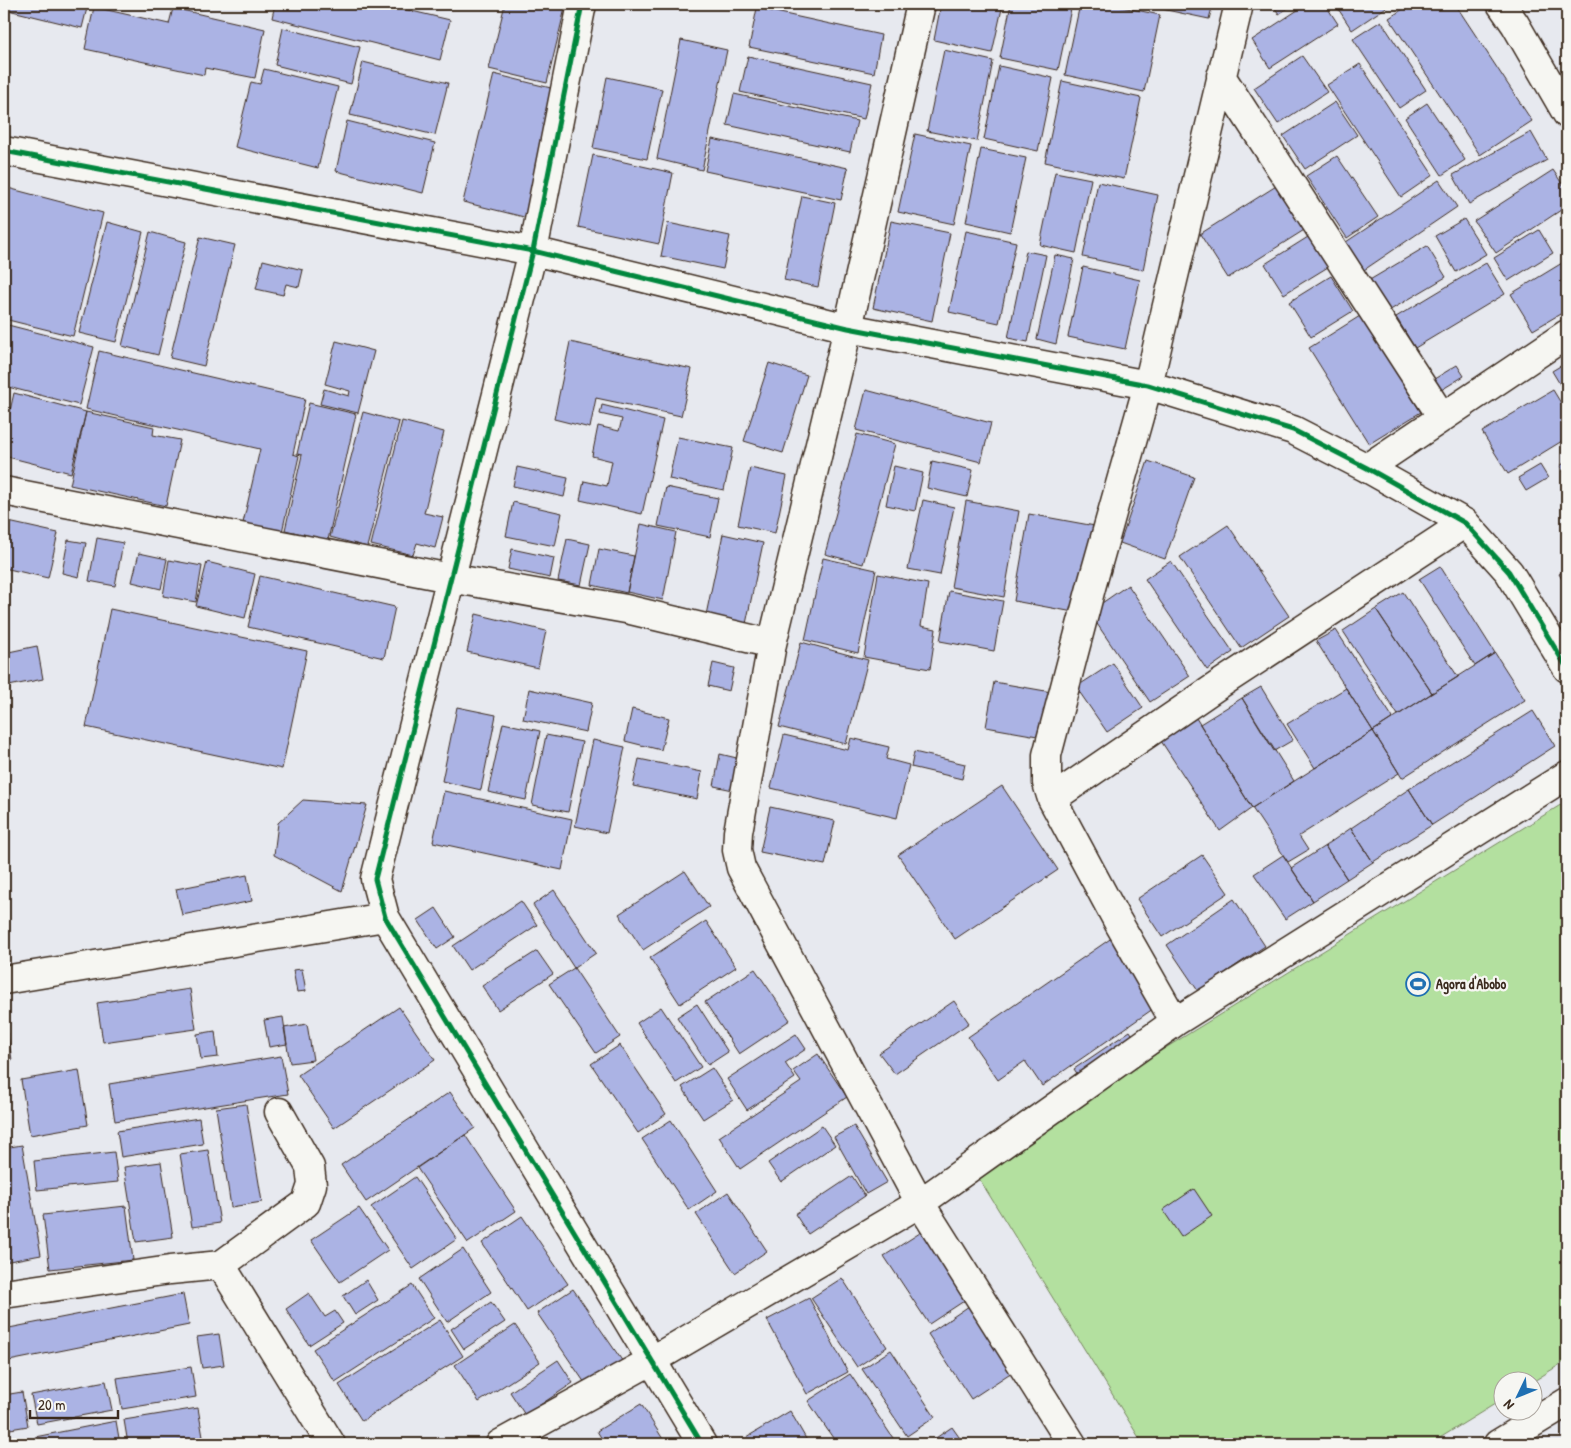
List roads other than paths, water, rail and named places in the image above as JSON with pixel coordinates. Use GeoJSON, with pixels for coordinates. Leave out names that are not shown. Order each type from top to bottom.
{"type":"FeatureCollection","features":[{"type":"Feature","properties":{"kind":"street"},"geometry":{"type":"LineString","coordinates":[[582,4],[533,251],[375,879],[385,917],[702,1444]]}},
{"type":"Feature","properties":{"kind":"street"},"geometry":{"type":"LineString","coordinates":[[921,4],[848,328],[772,644],[738,832],[737,850],[741,868],[920,1203],[1072,1444]]}},
{"type":"Feature","properties":{"kind":"street"},"geometry":{"type":"LineString","coordinates":[[1174,1022],[1052,799],[1047,784],[1047,755],[1092,584],[1148,385],[1239,4]]}},
{"type":"Feature","properties":{"kind":"street"},"geometry":{"type":"LineString","coordinates":[[1501,4],[1515,24],[1567,114]]}},
{"type":"Feature","properties":{"kind":"street"},"geometry":{"type":"LineString","coordinates":[[1221,76],[1442,417]]}},
{"type":"Feature","properties":{"kind":"street"},"geometry":{"type":"LineString","coordinates":[[4,150],[533,251],[848,328],[1148,385],[1293,430],[1465,522],[1509,572],[1567,668]]}},
{"type":"Feature","properties":{"kind":"street"},"geometry":{"type":"LineString","coordinates":[[1367,468],[1567,334]]}},
{"type":"Feature","properties":{"kind":"street"},"geometry":{"type":"LineString","coordinates":[[4,492],[450,578],[626,609],[772,644]]}},
{"type":"Feature","properties":{"kind":"street"},"geometry":{"type":"LineString","coordinates":[[1052,799],[1220,684],[1465,522]]}},
{"type":"Feature","properties":{"kind":"street"},"geometry":{"type":"LineString","coordinates":[[500,1444],[652,1361],[920,1203],[1174,1022],[1567,775]]}},
{"type":"Feature","properties":{"kind":"street"},"geometry":{"type":"LineString","coordinates":[[4,980],[385,917]]}},
{"type":"Feature","properties":{"kind":"street"},"geometry":{"type":"LineString","coordinates":[[4,1294],[170,1270],[221,1265],[306,1203],[312,1185],[310,1167],[279,1112]]}},
{"type":"Feature","properties":{"kind":"street"},"geometry":{"type":"LineString","coordinates":[[221,1265],[331,1444]]}},
{"type":"Feature","properties":{"kind":"street"},"geometry":{"type":"LineString","coordinates":[[1498,1444],[1567,1402]]}},
{"type":"Feature","properties":{"kind":"place","name":"Agora d'Abobo"},"geometry":{"type":"Point","coordinates":[1418,984]}}]}
